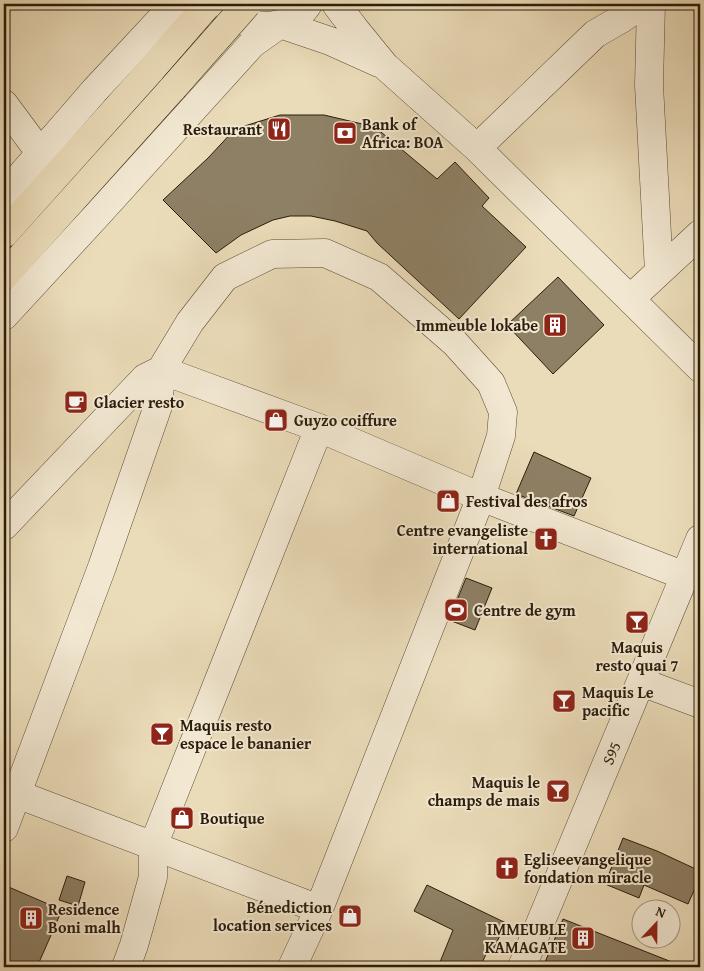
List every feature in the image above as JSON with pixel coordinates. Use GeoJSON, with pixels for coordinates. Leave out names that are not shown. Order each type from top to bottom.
{"type":"FeatureCollection","features":[{"type":"Feature","properties":{"kind":"main road"},"geometry":{"type":"LineString","coordinates":[[4,234],[208,4]]}},
{"type":"Feature","properties":{"kind":"main road"},"geometry":{"type":"LineString","coordinates":[[4,276],[247,4]]}},
{"type":"Feature","properties":{"kind":"street"},"geometry":{"type":"LineString","coordinates":[[4,194],[41,154],[95,90],[175,4]]}},
{"type":"Feature","properties":{"kind":"street"},"geometry":{"type":"LineString","coordinates":[[225,4],[233,14],[248,22],[264,26],[280,24],[330,41],[385,66]]}},
{"type":"Feature","properties":{"kind":"street"},"geometry":{"type":"LineString","coordinates":[[4,316],[252,44],[280,24],[295,18],[308,4]]}},
{"type":"Feature","properties":{"kind":"street"},"geometry":{"type":"LineString","coordinates":[[336,4],[385,66],[477,148],[700,368]]}},
{"type":"Feature","properties":{"kind":"street"},"geometry":{"type":"LineString","coordinates":[[477,148],[594,34],[621,19],[642,4]]}},
{"type":"Feature","properties":{"kind":"street"},"geometry":{"type":"LineString","coordinates":[[651,4],[649,85],[659,272]]}},
{"type":"Feature","properties":{"kind":"street"},"geometry":{"type":"LineString","coordinates":[[4,104],[41,154]]}},
{"type":"Feature","properties":{"kind":"street"},"geometry":{"type":"LineString","coordinates":[[630,299],[700,234]]}},
{"type":"Feature","properties":{"kind":"street"},"geometry":{"type":"LineString","coordinates":[[4,828],[11,791],[102,567],[158,406],[161,370],[190,322],[225,277],[272,254],[325,253],[379,277],[455,343],[490,383],[503,412],[501,436],[481,496],[319,909],[292,967]]}},
{"type":"Feature","properties":{"kind":"street"},"geometry":{"type":"LineString","coordinates":[[4,526],[145,378],[161,370],[319,428],[481,496],[685,576]]}},
{"type":"Feature","properties":{"kind":"street"},"geometry":{"type":"LineString","coordinates":[[126,967],[153,877],[153,846],[319,428]]}},
{"type":"Feature","properties":{"kind":"street","name":"S95"},"geometry":{"type":"LineString","coordinates":[[522,967],[700,539]]}},
{"type":"Feature","properties":{"kind":"street"},"geometry":{"type":"LineString","coordinates":[[641,682],[700,704]]}},
{"type":"Feature","properties":{"kind":"street"},"geometry":{"type":"LineString","coordinates":[[11,791],[319,909]]}},
{"type":"Feature","properties":{"kind":"building"},"geometry":{"type":"Polygon","coordinates":[[[280,115],[324,115],[375,127],[437,179],[455,162],[489,198],[482,206],[526,247],[459,319],[377,243],[367,231],[335,221],[311,216],[290,216],[273,220],[241,235],[216,253],[163,200],[208,158],[235,129],[280,115]]]}},
{"type":"Feature","properties":{"kind":"building","name":"Immeuble lokabe"},"geometry":{"type":"Polygon","coordinates":[[[558,277],[604,325],[553,374],[507,325],[558,277]]]}},
{"type":"Feature","properties":{"kind":"building"},"geometry":{"type":"Polygon","coordinates":[[[534,452],[591,478],[574,516],[516,494],[534,452]]]}},
{"type":"Feature","properties":{"kind":"building"},"geometry":{"type":"Polygon","coordinates":[[[466,578],[492,588],[475,630],[449,620],[466,578]]]}},
{"type":"Feature","properties":{"kind":"building"},"geometry":{"type":"Polygon","coordinates":[[[623,838],[700,871],[700,877],[688,904],[682,901],[682,898],[674,898],[644,885],[639,898],[605,884],[623,838]]]}},
{"type":"Feature","properties":{"kind":"building"},"geometry":{"type":"Polygon","coordinates":[[[67,876],[85,882],[78,906],[59,900],[67,876]]]}},
{"type":"Feature","properties":{"kind":"building","name":"Residence Boni malh"},"geometry":{"type":"Polygon","coordinates":[[[4,885],[62,910],[37,967],[4,967],[4,885]]]}},
{"type":"Feature","properties":{"kind":"building"},"geometry":{"type":"Polygon","coordinates":[[[427,885],[506,923],[493,950],[489,948],[480,967],[438,967],[453,930],[414,911],[427,885]]]}},
{"type":"Feature","properties":{"kind":"building","name":"IMMEUBLE KAMAGATE"},"geometry":{"type":"Polygon","coordinates":[[[563,919],[632,946],[632,948],[682,966],[681,967],[543,967],[563,919]]]}},
{"type":"Feature","properties":{"kind":"place","name":"Restaurant"},"geometry":{"type":"Point","coordinates":[279,129]}},
{"type":"Feature","properties":{"kind":"place","name":"Bank of Africa: BOA"},"geometry":{"type":"Point","coordinates":[345,133]}},
{"type":"Feature","properties":{"kind":"place","name":"Immeuble lokabe"},"geometry":{"type":"Point","coordinates":[555,325]}},
{"type":"Feature","properties":{"kind":"place","name":"Glacier resto"},"geometry":{"type":"Point","coordinates":[76,402]}},
{"type":"Feature","properties":{"kind":"place","name":"Guyzo coiffure"},"geometry":{"type":"Point","coordinates":[276,420]}},
{"type":"Feature","properties":{"kind":"place","name":"Festival des afros"},"geometry":{"type":"Point","coordinates":[448,501]}},
{"type":"Feature","properties":{"kind":"place","name":"Centre evangeliste international"},"geometry":{"type":"Point","coordinates":[546,539]}},
{"type":"Feature","properties":{"kind":"place","name":"Centre de gym"},"geometry":{"type":"Point","coordinates":[456,610]}},
{"type":"Feature","properties":{"kind":"place","name":"Maquis resto quai 7"},"geometry":{"type":"Point","coordinates":[637,622]}},
{"type":"Feature","properties":{"kind":"place","name":"Maquis Le pacific"},"geometry":{"type":"Point","coordinates":[564,701]}},
{"type":"Feature","properties":{"kind":"place","name":"Maquis resto espace le bananier"},"geometry":{"type":"Point","coordinates":[162,734]}},
{"type":"Feature","properties":{"kind":"place","name":"Maquis le champs de mais"},"geometry":{"type":"Point","coordinates":[558,791]}},
{"type":"Feature","properties":{"kind":"place","name":"Boutique"},"geometry":{"type":"Point","coordinates":[182,818]}},
{"type":"Feature","properties":{"kind":"place","name":"Egliseevangelique fondation miracle"},"geometry":{"type":"Point","coordinates":[507,868]}},
{"type":"Feature","properties":{"kind":"place","name":"Bénediction location services"},"geometry":{"type":"Point","coordinates":[350,916]}},
{"type":"Feature","properties":{"kind":"place","name":"Residence Boni malh"},"geometry":{"type":"Point","coordinates":[31,918]}},
{"type":"Feature","properties":{"kind":"place","name":"IMMEUBLE KAMAGATE"},"geometry":{"type":"Point","coordinates":[583,938]}}]}
